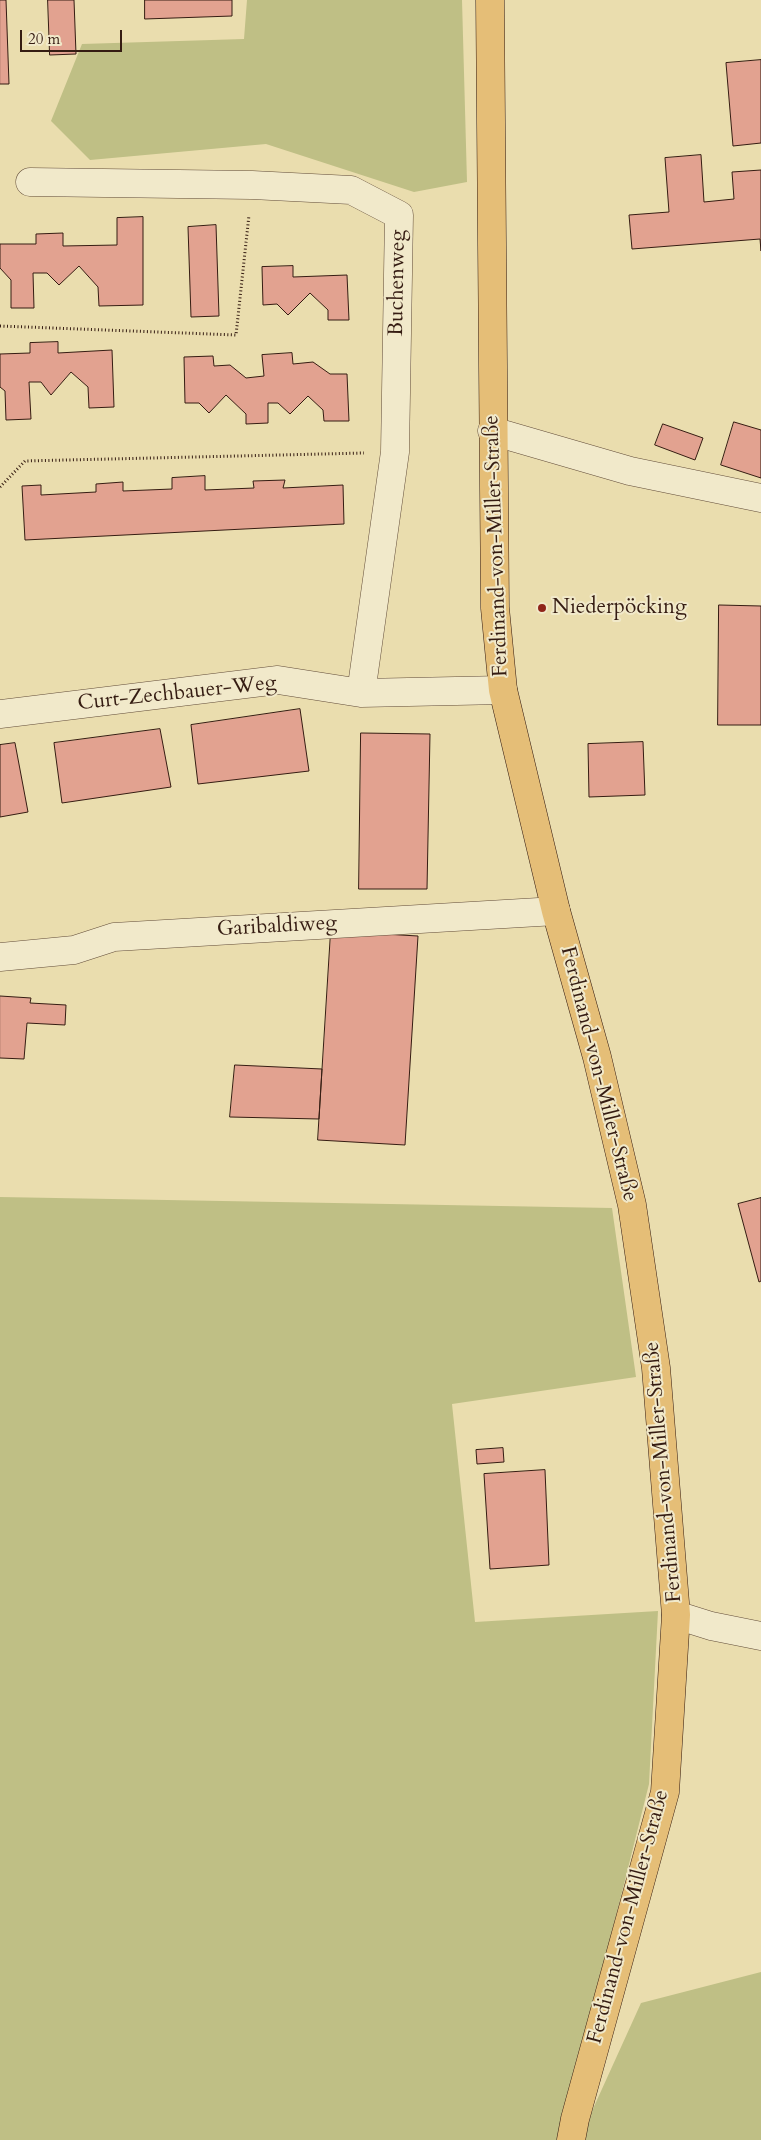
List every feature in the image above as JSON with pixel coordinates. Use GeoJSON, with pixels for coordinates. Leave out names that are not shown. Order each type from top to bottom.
{"type":"FeatureCollection","features":[{"type":"Feature","properties":{"kind":"main road","name":"Ferdinand-von-Miller-Straße"},"geometry":{"type":"LineString","coordinates":[[490,0],[492,431],[495,608],[502,690],[556,911],[597,1057],[632,1205],[656,1368],[676,1614],[664,1792],[575,2119],[571,2140]]}},
{"type":"Feature","properties":{"kind":"street","name":"Buchenweg"},"geometry":{"type":"LineString","coordinates":[[30,182],[252,185],[351,190],[399,216],[395,452],[362,694]]}},
{"type":"Feature","properties":{"kind":"street"},"geometry":{"type":"LineString","coordinates":[[492,431],[630,471],[761,498]]}},
{"type":"Feature","properties":{"kind":"street","name":"Curt-Zechbauer-Weg"},"geometry":{"type":"LineString","coordinates":[[0,714],[278,680],[362,694],[502,690]]}},
{"type":"Feature","properties":{"kind":"street","name":"Garibaldiweg"},"geometry":{"type":"LineString","coordinates":[[0,957],[74,950],[114,937],[556,911]]}},
{"type":"Feature","properties":{"kind":"street"},"geometry":{"type":"LineString","coordinates":[[676,1614],[711,1626],[761,1636]]}},
{"type":"Feature","properties":{"kind":"path"},"geometry":{"type":"LineString","coordinates":[[0,326],[236,335],[252,185]]}},
{"type":"Feature","properties":{"kind":"path"},"geometry":{"type":"LineString","coordinates":[[0,487],[25,461],[395,452]]}},
{"type":"Feature","properties":{"kind":"green space"},"geometry":{"type":"Polygon","coordinates":[[[247,0],[462,0],[467,182],[414,192],[266,144],[90,160],[51,121],[82,44],[244,39],[247,0]]]}},
{"type":"Feature","properties":{"kind":"green space"},"geometry":{"type":"Polygon","coordinates":[[[0,1197],[612,1208],[636,1377],[452,1404],[475,1622],[658,1611],[649,1784],[560,2140],[0,2140],[0,1197]]]}},
{"type":"Feature","properties":{"kind":"green space"},"geometry":{"type":"Polygon","coordinates":[[[761,1972],[761,2140],[584,2140],[587,2122],[641,2003],[761,1972]]]}},
{"type":"Feature","properties":{"kind":"building"},"geometry":{"type":"Polygon","coordinates":[[[0,0],[6,0],[9,84],[0,84],[0,0]]]}},
{"type":"Feature","properties":{"kind":"building"},"geometry":{"type":"Polygon","coordinates":[[[48,0],[74,0],[76,54],[50,55],[48,0]]]}},
{"type":"Feature","properties":{"kind":"building"},"geometry":{"type":"Polygon","coordinates":[[[145,0],[232,0],[232,16],[145,19],[145,0]]]}},
{"type":"Feature","properties":{"kind":"building"},"geometry":{"type":"Polygon","coordinates":[[[761,60],[761,143],[733,146],[726,63],[761,60]]]}},
{"type":"Feature","properties":{"kind":"building"},"geometry":{"type":"Polygon","coordinates":[[[701,155],[704,202],[734,199],[732,172],[761,170],[761,251],[760,239],[632,249],[629,215],[669,212],[665,158],[701,155]]]}},
{"type":"Feature","properties":{"kind":"building"},"geometry":{"type":"Polygon","coordinates":[[[143,217],[143,305],[99,306],[98,287],[79,266],[59,285],[47,273],[33,273],[34,308],[11,308],[11,280],[0,268],[0,244],[36,244],[36,234],[63,233],[63,246],[117,245],[117,218],[143,217]]]}},
{"type":"Feature","properties":{"kind":"building"},"geometry":{"type":"Polygon","coordinates":[[[216,225],[219,316],[191,317],[188,227],[216,225]]]}},
{"type":"Feature","properties":{"kind":"building"},"geometry":{"type":"Polygon","coordinates":[[[293,266],[293,277],[347,275],[349,320],[328,320],[328,310],[310,293],[288,315],[277,304],[263,305],[262,267],[293,266]]]}},
{"type":"Feature","properties":{"kind":"building"},"geometry":{"type":"Polygon","coordinates":[[[58,342],[58,353],[112,350],[114,407],[89,408],[88,387],[71,372],[51,395],[41,382],[29,382],[31,419],[6,420],[5,391],[0,387],[0,354],[30,353],[30,343],[58,342]]]}},
{"type":"Feature","properties":{"kind":"building"},"geometry":{"type":"Polygon","coordinates":[[[292,353],[293,364],[313,362],[330,374],[347,374],[349,421],[324,421],[323,410],[308,396],[290,414],[278,403],[268,403],[268,423],[246,424],[246,414],[226,395],[209,413],[199,403],[185,403],[184,357],[213,356],[214,366],[230,365],[246,378],[264,376],[262,355],[292,353]]]}},
{"type":"Feature","properties":{"kind":"building"},"geometry":{"type":"Polygon","coordinates":[[[734,422],[761,430],[761,478],[721,465],[734,422]]]}},
{"type":"Feature","properties":{"kind":"building"},"geometry":{"type":"Polygon","coordinates":[[[663,424],[703,438],[695,460],[655,445],[663,424]]]}},
{"type":"Feature","properties":{"kind":"building"},"geometry":{"type":"Polygon","coordinates":[[[205,476],[205,490],[254,488],[253,481],[285,480],[283,488],[343,485],[344,524],[25,540],[22,486],[41,485],[41,495],[96,492],[96,484],[123,482],[123,491],[172,489],[172,478],[205,476]]]}},
{"type":"Feature","properties":{"kind":"building"},"geometry":{"type":"Polygon","coordinates":[[[719,605],[761,606],[761,725],[718,725],[719,605]]]}},
{"type":"Feature","properties":{"kind":"building"},"geometry":{"type":"Polygon","coordinates":[[[300,709],[309,771],[198,784],[191,725],[300,709]]]}},
{"type":"Feature","properties":{"kind":"building"},"geometry":{"type":"Polygon","coordinates":[[[160,729],[171,787],[62,803],[54,743],[160,729]]]}},
{"type":"Feature","properties":{"kind":"building"},"geometry":{"type":"Polygon","coordinates":[[[361,733],[430,734],[427,889],[359,889],[361,733]]]}},
{"type":"Feature","properties":{"kind":"building"},"geometry":{"type":"Polygon","coordinates":[[[643,742],[645,795],[589,797],[588,744],[643,742]]]}},
{"type":"Feature","properties":{"kind":"building"},"geometry":{"type":"Polygon","coordinates":[[[15,743],[28,812],[0,817],[0,745],[15,743]]]}},
{"type":"Feature","properties":{"kind":"building"},"geometry":{"type":"Polygon","coordinates":[[[331,931],[418,936],[405,1145],[318,1140],[331,931]]]}},
{"type":"Feature","properties":{"kind":"building"},"geometry":{"type":"Polygon","coordinates":[[[0,996],[31,998],[30,1003],[66,1005],[65,1025],[27,1023],[24,1059],[0,1058],[0,996]]]}},
{"type":"Feature","properties":{"kind":"building"},"geometry":{"type":"Polygon","coordinates":[[[235,1065],[322,1069],[319,1119],[230,1117],[235,1065]]]}},
{"type":"Feature","properties":{"kind":"building"},"geometry":{"type":"Polygon","coordinates":[[[761,1198],[761,1281],[759,1282],[738,1204],[761,1198]]]}},
{"type":"Feature","properties":{"kind":"building"},"geometry":{"type":"Polygon","coordinates":[[[503,1448],[504,1462],[477,1464],[476,1450],[503,1448]]]}},
{"type":"Feature","properties":{"kind":"building"},"geometry":{"type":"Polygon","coordinates":[[[545,1470],[549,1565],[490,1569],[484,1474],[545,1470]]]}},
{"type":"Feature","properties":{"kind":"place","name":"Niederpöcking"},"geometry":{"type":"Point","coordinates":[542,608]}}]}
